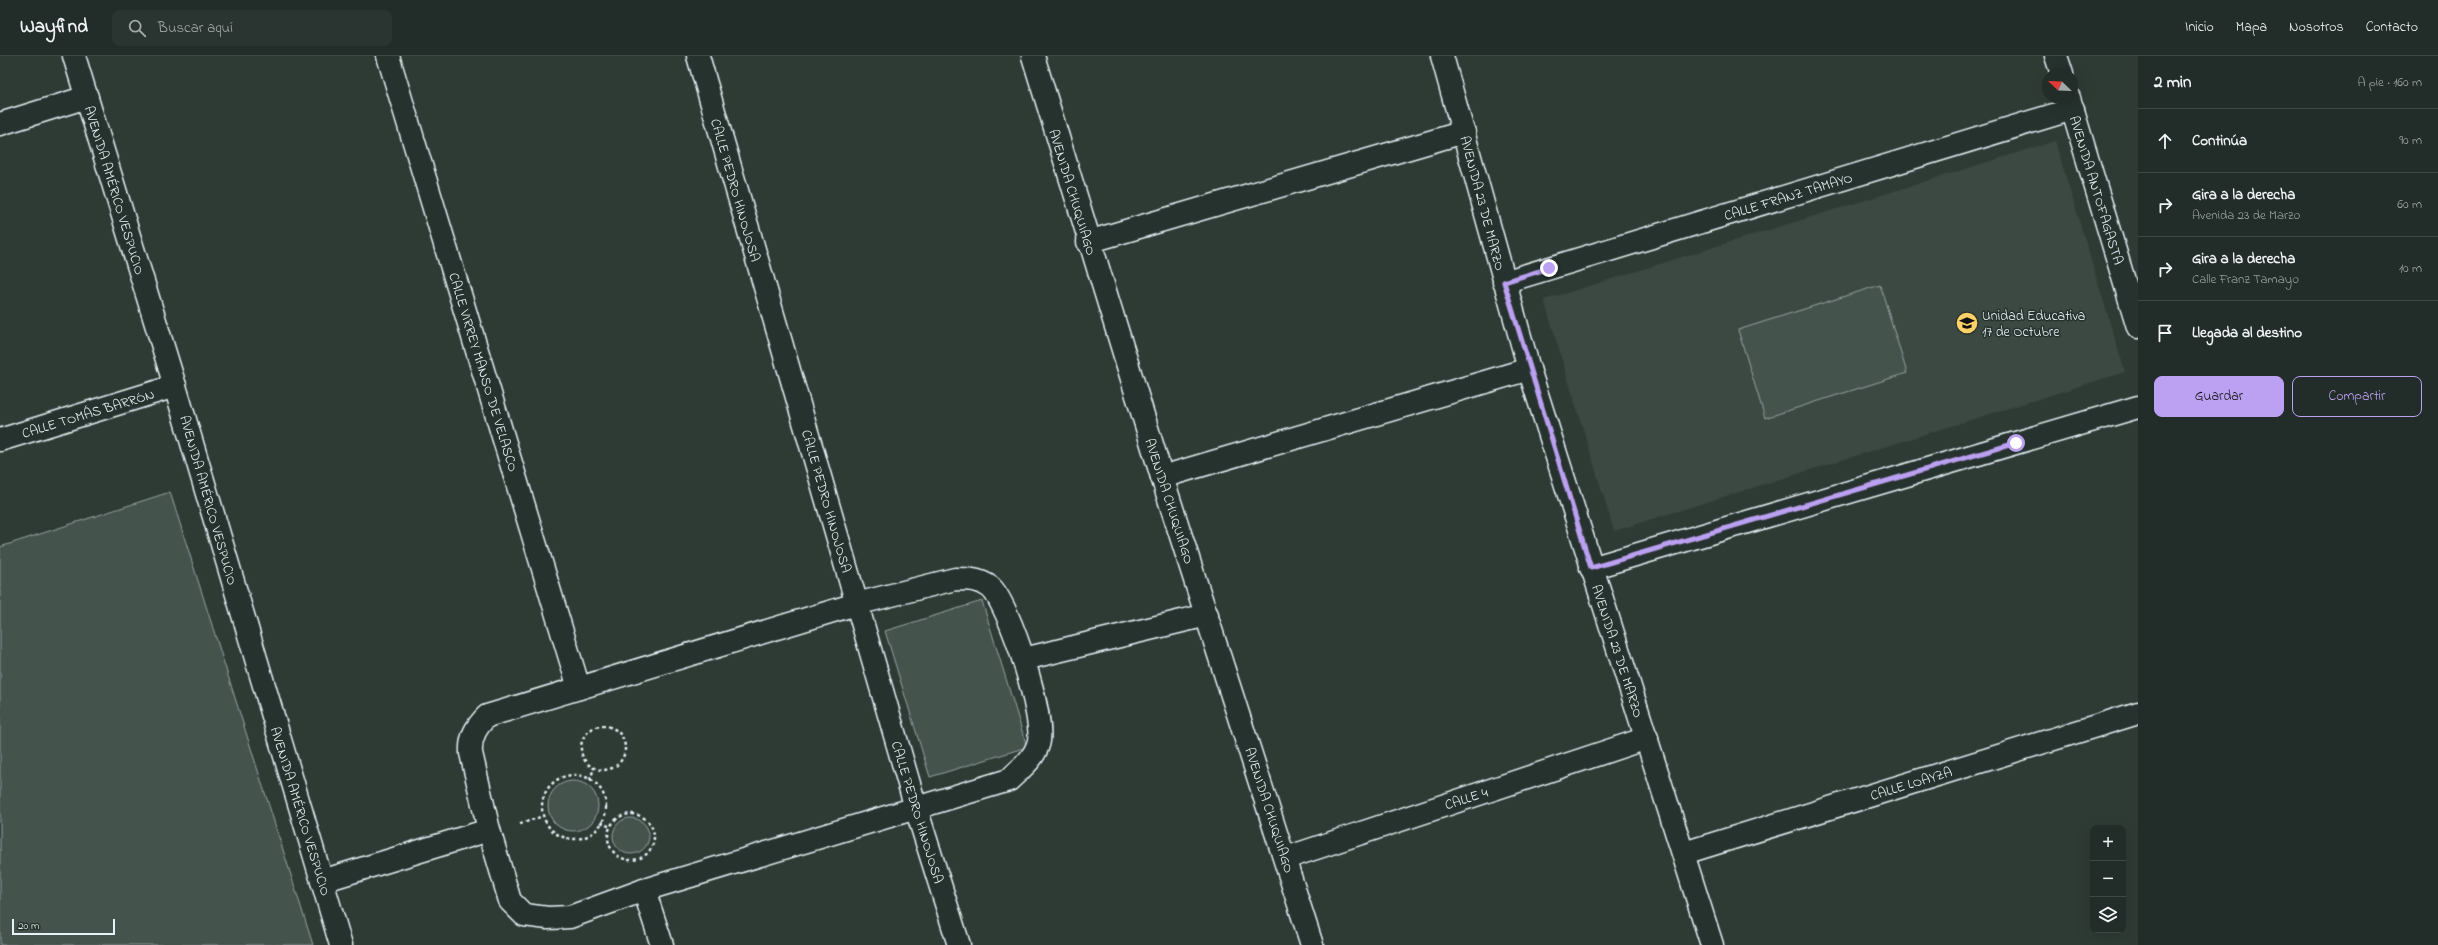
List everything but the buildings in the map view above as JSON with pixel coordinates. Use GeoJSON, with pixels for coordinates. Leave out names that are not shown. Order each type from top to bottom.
{"type":"FeatureCollection","features":[{"type":"Feature","properties":{"kind":"street","name":"AVENIDA AMÉRICO VESPUCIO"},"geometry":{"type":"LineString","coordinates":[[74,56],[175,386],[341,945]]}},
{"type":"Feature","properties":{"kind":"street","name":"CALLE VIRREY MANSO DE VELASCO"},"geometry":{"type":"LineString","coordinates":[[388,56],[579,688]]}},
{"type":"Feature","properties":{"kind":"street","name":"CALLE PEDRO HINOJOSA"},"geometry":{"type":"LineString","coordinates":[[698,56],[856,604],[916,808],[959,945]]}},
{"type":"Feature","properties":{"kind":"street","name":"AVENIDA CHUQUIAGO"},"geometry":{"type":"LineString","coordinates":[[1033,56],[1088,242],[1206,615],[1286,858],[1312,945]]}},
{"type":"Feature","properties":{"kind":"street","name":"AVENIDA 23 DE MARZO"},"geometry":{"type":"LineString","coordinates":[[1442,56],[1529,370],[1591,568],[1684,853],[1712,945]]}},
{"type":"Feature","properties":{"kind":"street"},"geometry":{"type":"LineString","coordinates":[[2056,56],[2060,68]]}},
{"type":"Feature","properties":{"kind":"street"},"geometry":{"type":"LineString","coordinates":[[0,124],[87,97]]}},
{"type":"Feature","properties":{"kind":"street","name":"CALLE FRANZ TAMAYO"},"geometry":{"type":"LineString","coordinates":[[1504,282],[2071,104]]}},
{"type":"Feature","properties":{"kind":"street","name":"AVENIDA ANTOFAGASTA"},"geometry":{"type":"LineString","coordinates":[[2071,104],[2138,327]]}},
{"type":"Feature","properties":{"kind":"street"},"geometry":{"type":"LineString","coordinates":[[1088,242],[1464,132]]}},
{"type":"Feature","properties":{"kind":"street"},"geometry":{"type":"LineString","coordinates":[[1162,477],[1529,370]]}},
{"type":"Feature","properties":{"kind":"street","name":"CALLE TOMÁS BARRÓN"},"geometry":{"type":"LineString","coordinates":[[0,440],[175,386]]}},
{"type":"Feature","properties":{"kind":"street"},"geometry":{"type":"LineString","coordinates":[[1591,568],[2138,407]]}},
{"type":"Feature","properties":{"kind":"street"},"geometry":{"type":"LineString","coordinates":[[955,579],[977,580],[991,587],[1002,602],[1024,659],[1040,721],[1039,744],[1028,763],[1009,780],[644,890],[570,917],[548,918],[524,915],[510,901],[489,830],[471,753],[470,742],[474,732],[487,716],[579,688],[856,604],[955,579]]}},
{"type":"Feature","properties":{"kind":"street"},"geometry":{"type":"LineString","coordinates":[[1024,659],[1206,615]]}},
{"type":"Feature","properties":{"kind":"street","name":"CALLE LOAYZA"},"geometry":{"type":"LineString","coordinates":[[1684,853],[2138,713]]}},
{"type":"Feature","properties":{"kind":"street","name":"CALLE 4"},"geometry":{"type":"LineString","coordinates":[[1286,858],[1647,738]]}},
{"type":"Feature","properties":{"kind":"street"},"geometry":{"type":"LineString","coordinates":[[322,881],[489,830]]}},
{"type":"Feature","properties":{"kind":"street"},"geometry":{"type":"LineString","coordinates":[[644,890],[662,945]]}},
{"type":"Feature","properties":{"kind":"path"},"geometry":{"type":"LineString","coordinates":[[602,726],[616,730],[621,735],[625,748],[621,762],[608,770],[594,768],[584,758],[582,744],[585,738],[589,732],[602,726]]}},
{"type":"Feature","properties":{"kind":"path"},"geometry":{"type":"LineString","coordinates":[[590,780],[594,768]]}},
{"type":"Feature","properties":{"kind":"path"},"geometry":{"type":"LineString","coordinates":[[570,775],[581,776],[590,780],[598,787],[604,797],[606,806],[602,822],[592,833],[583,838],[572,839],[554,832],[543,816],[542,804],[544,794],[559,778],[570,775]]}},
{"type":"Feature","properties":{"kind":"path"},"geometry":{"type":"LineString","coordinates":[[634,813],[642,815],[652,825],[655,832],[652,847],[641,858],[625,860],[618,856],[610,847],[608,835],[610,827],[620,816],[634,813]]}},
{"type":"Feature","properties":{"kind":"path"},"geometry":{"type":"LineString","coordinates":[[520,824],[543,816]]}},
{"type":"Feature","properties":{"kind":"path"},"geometry":{"type":"LineString","coordinates":[[602,822],[610,827]]}},
{"type":"Feature","properties":{"kind":"shaded area"},"geometry":{"type":"Polygon","coordinates":[[[2055,141],[2125,372],[1614,531],[1544,300],[2055,141]]]}},
{"type":"Feature","properties":{"kind":"shaded area"},"geometry":{"type":"Polygon","coordinates":[[[1880,285],[1907,373],[1765,418],[1738,330],[1880,285]]]}},
{"type":"Feature","properties":{"kind":"shaded area"},"geometry":{"type":"Polygon","coordinates":[[[170,492],[313,945],[0,945],[0,547],[170,492]]]}},
{"type":"Feature","properties":{"kind":"shaded area"},"geometry":{"type":"Polygon","coordinates":[[[982,601],[1027,747],[930,777],[885,631],[982,601]]]}},
{"type":"Feature","properties":{"kind":"shaded area"},"geometry":{"type":"Polygon","coordinates":[[[573,781],[587,785],[594,792],[598,806],[594,820],[587,827],[573,831],[559,827],[552,820],[548,806],[552,792],[559,785],[573,781]]]}},
{"type":"Feature","properties":{"kind":"shaded area"},"geometry":{"type":"Polygon","coordinates":[[[635,818],[644,823],[648,829],[648,843],[644,849],[635,854],[627,854],[618,849],[614,843],[613,832],[618,823],[624,819],[635,818]]]}},
{"type":"Feature","properties":{"kind":"place","name":"Unidad Educativa 17 de Octubre"},"geometry":{"type":"Point","coordinates":[1967,323]}},
{"type":"Feature","properties":{"kind":"route"},"geometry":{"type":"LineString","coordinates":[[1549,268],[1504,282],[1529,370],[1591,568],[2016,443]]}}]}
